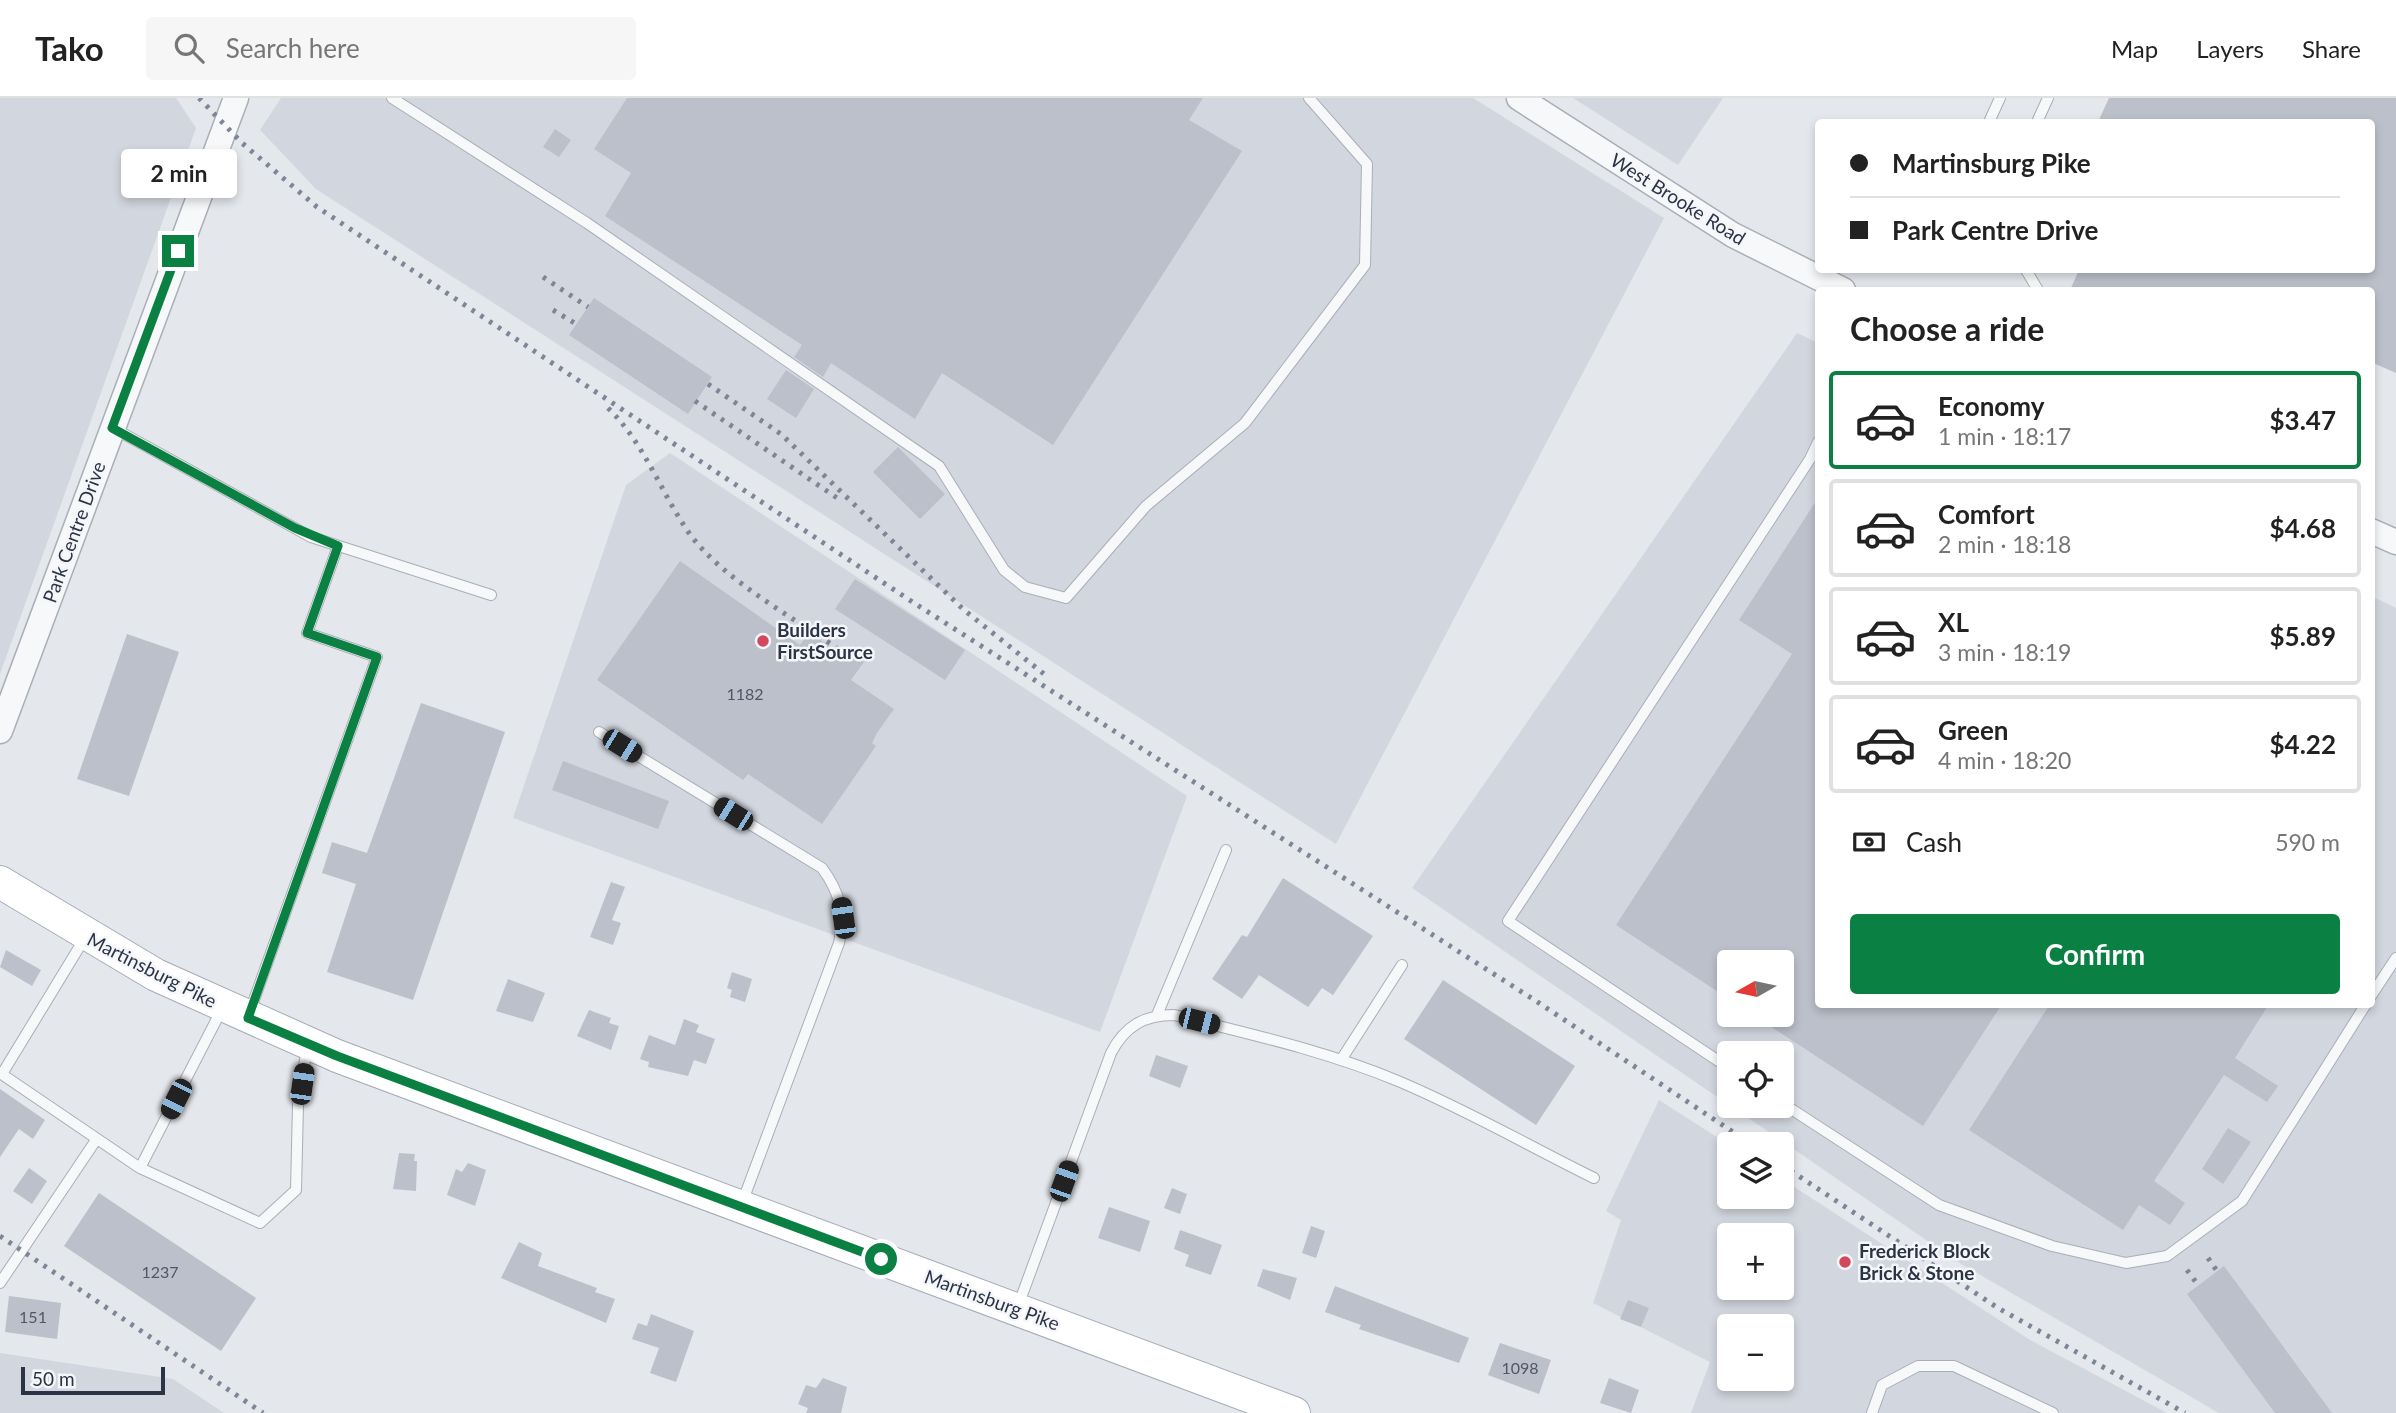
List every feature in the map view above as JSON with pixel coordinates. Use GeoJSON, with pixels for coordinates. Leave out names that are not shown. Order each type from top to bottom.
{"type":"FeatureCollection","features":[{"type":"Feature","properties":{"kind":"main road","name":"Martinsburg Pike"},"geometry":{"type":"LineString","coordinates":[[0,882],[86,936],[156,975],[307,1043],[1294,1413]]}},
{"type":"Feature","properties":{"kind":"street","name":"Park Centre Drive"},"geometry":{"type":"LineString","coordinates":[[0,731],[236,98]]}},
{"type":"Feature","properties":{"kind":"street","name":"West Brooke Road"},"geometry":{"type":"LineString","coordinates":[[1518,98],[1733,236],[1837,287]]}},
{"type":"Feature","properties":{"kind":"street"},"geometry":{"type":"LineString","coordinates":[[2375,533],[2396,542]]}},
{"type":"Feature","properties":{"kind":"lane"},"geometry":{"type":"LineString","coordinates":[[391,98],[587,223],[939,466],[1004,570],[1025,587],[1066,598],[1146,506],[1245,422],[1365,265],[1367,163],[1309,98]]}},
{"type":"Feature","properties":{"kind":"lane"},"geometry":{"type":"LineString","coordinates":[[1990,119],[2000,98]]}},
{"type":"Feature","properties":{"kind":"lane"},"geometry":{"type":"LineString","coordinates":[[2038,119],[2048,98]]}},
{"type":"Feature","properties":{"kind":"lane"},"geometry":{"type":"LineString","coordinates":[[112,428],[295,528],[338,546],[491,595]]}},
{"type":"Feature","properties":{"kind":"lane"},"geometry":{"type":"LineString","coordinates":[[1717,1060],[1508,921],[1815,448]]}},
{"type":"Feature","properties":{"kind":"lane"},"geometry":{"type":"LineString","coordinates":[[140,1168],[236,1012],[377,657],[307,633],[338,546]]}},
{"type":"Feature","properties":{"kind":"lane"},"geometry":{"type":"LineString","coordinates":[[599,732],[822,868],[840,900],[843,918],[839,943],[741,1207]]}},
{"type":"Feature","properties":{"kind":"lane"},"geometry":{"type":"LineString","coordinates":[[1157,1015],[1226,850]]}},
{"type":"Feature","properties":{"kind":"lane"},"geometry":{"type":"LineString","coordinates":[[86,936],[1,1074],[140,1168],[260,1223],[296,1190],[299,1105],[307,1043]]}},
{"type":"Feature","properties":{"kind":"lane"},"geometry":{"type":"LineString","coordinates":[[2375,990],[2396,958]]}},
{"type":"Feature","properties":{"kind":"lane"},"geometry":{"type":"LineString","coordinates":[[1341,1060],[1402,965]]}},
{"type":"Feature","properties":{"kind":"lane"},"geometry":{"type":"LineString","coordinates":[[1794,1111],[1939,1205],[2052,1246],[2126,1263],[2167,1256],[2242,1201],[2363,1008]]}},
{"type":"Feature","properties":{"kind":"lane"},"geometry":{"type":"LineString","coordinates":[[1017,1310],[1111,1053],[1128,1029],[1157,1015],[1174,1015],[1341,1060],[1399,1082],[1594,1178]]}},
{"type":"Feature","properties":{"kind":"lane"},"geometry":{"type":"LineString","coordinates":[[0,1283],[96,1140]]}},
{"type":"Feature","properties":{"kind":"lane"},"geometry":{"type":"LineString","coordinates":[[1872,1413],[1882,1385],[1918,1366],[1954,1366],[2053,1413]]}},
{"type":"Feature","properties":{"kind":"shaded area"},"geometry":{"type":"Polygon","coordinates":[[[0,98],[176,98],[196,128],[0,674],[0,98]]]}},
{"type":"Feature","properties":{"kind":"shaded area"},"geometry":{"type":"Polygon","coordinates":[[[281,98],[1473,98],[1664,218],[1336,844],[316,189],[260,130],[281,98]]]}},
{"type":"Feature","properties":{"kind":"shaded area"},"geometry":{"type":"Polygon","coordinates":[[[1573,98],[1723,98],[1678,165],[1573,98]]]}},
{"type":"Feature","properties":{"kind":"shaded area"},"geometry":{"type":"Polygon","coordinates":[[[1797,333],[1815,342],[1815,1008],[2375,1008],[2375,598],[2396,608],[2396,1413],[2219,1413],[1958,1262],[1794,1149],[1794,1132],[1769,1132],[1748,1118],[1794,1118],[1794,1041],[1717,1041],[1717,1097],[1412,888],[1797,333]]]}},
{"type":"Feature","properties":{"kind":"shaded area","name":"Builders FirstSource"},"geometry":{"type":"Polygon","coordinates":[[[670,453],[1187,796],[1100,1032],[513,818],[626,485],[670,453]]]}},
{"type":"Feature","properties":{"kind":"shaded area","name":"Frederick Block Brick & Stone"},"geometry":{"type":"Polygon","coordinates":[[[1659,1100],[1717,1137],[1717,1209],[1794,1209],[1794,1187],[2030,1340],[2167,1413],[1691,1413],[1710,1362],[1593,1303],[1621,1220],[1606,1211],[1659,1100]]]}},
{"type":"Feature","properties":{"kind":"shaded area"},"geometry":{"type":"Polygon","coordinates":[[[0,1353],[173,1379],[224,1413],[0,1413],[0,1353]]]}},
{"type":"Feature","properties":{"kind":"building"},"geometry":{"type":"Polygon","coordinates":[[[627,98],[1203,98],[1189,120],[1242,151],[1053,445],[942,373],[915,419],[831,363],[823,377],[794,357],[802,345],[605,216],[631,173],[594,149],[627,98]]]}},
{"type":"Feature","properties":{"kind":"building"},"geometry":{"type":"Polygon","coordinates":[[[2109,98],[2396,98],[2396,373],[2375,364],[2375,287],[2071,287],[2078,273],[2375,273],[2375,119],[2099,119],[2109,98]]]}},
{"type":"Feature","properties":{"kind":"building"},"geometry":{"type":"Polygon","coordinates":[[[555,129],[571,140],[559,157],[543,147],[555,129]]]}},
{"type":"Feature","properties":{"kind":"building"},"geometry":{"type":"Polygon","coordinates":[[[594,298],[712,377],[688,414],[569,335],[594,298]]]}},
{"type":"Feature","properties":{"kind":"building"},"geometry":{"type":"Polygon","coordinates":[[[786,370],[814,389],[796,418],[767,399],[786,370]]]}},
{"type":"Feature","properties":{"kind":"building"},"geometry":{"type":"Polygon","coordinates":[[[898,447],[945,494],[920,519],[873,472],[898,447]]]}},
{"type":"Feature","properties":{"kind":"building"},"geometry":{"type":"Polygon","coordinates":[[[1815,503],[1815,1008],[1999,1008],[1923,1126],[1771,1027],[1794,1027],[1794,950],[1717,950],[1717,991],[1616,925],[1792,654],[1739,620],[1815,503]]]}},
{"type":"Feature","properties":{"kind":"building"},"geometry":{"type":"Polygon","coordinates":[[[680,561],[800,645],[809,632],[845,657],[849,652],[864,662],[851,680],[894,709],[872,743],[876,746],[822,824],[748,774],[743,780],[597,680],[680,561]]]}},
{"type":"Feature","properties":{"kind":"building"},"geometry":{"type":"Polygon","coordinates":[[[855,579],[965,650],[945,680],[835,609],[855,579]]]}},
{"type":"Feature","properties":{"kind":"building"},"geometry":{"type":"Polygon","coordinates":[[[127,634],[179,652],[129,796],[77,779],[127,634]]]}},
{"type":"Feature","properties":{"kind":"building"},"geometry":{"type":"Polygon","coordinates":[[[421,703],[505,732],[413,1000],[327,972],[356,884],[322,873],[332,842],[367,853],[421,703]]]}},
{"type":"Feature","properties":{"kind":"building"},"geometry":{"type":"Polygon","coordinates":[[[563,761],[669,801],[658,829],[552,790],[563,761]]]}},
{"type":"Feature","properties":{"kind":"building"},"geometry":{"type":"Polygon","coordinates":[[[1283,878],[1373,936],[1333,995],[1322,988],[1308,1007],[1259,975],[1242,999],[1212,979],[1242,935],[1247,937],[1283,878]]]}},
{"type":"Feature","properties":{"kind":"building"},"geometry":{"type":"Polygon","coordinates":[[[611,882],[625,887],[612,920],[621,923],[613,945],[590,937],[611,882]]]}},
{"type":"Feature","properties":{"kind":"building"},"geometry":{"type":"Polygon","coordinates":[[[6,950],[41,970],[32,986],[0,967],[6,950]]]}},
{"type":"Feature","properties":{"kind":"building"},"geometry":{"type":"Polygon","coordinates":[[[732,972],[752,979],[745,1002],[730,997],[732,990],[727,988],[732,972]]]}},
{"type":"Feature","properties":{"kind":"building"},"geometry":{"type":"Polygon","coordinates":[[[508,979],[545,993],[533,1022],[496,1011],[508,979]]]}},
{"type":"Feature","properties":{"kind":"building"},"geometry":{"type":"Polygon","coordinates":[[[1443,980],[1575,1066],[1536,1125],[1404,1039],[1443,980]]]}},
{"type":"Feature","properties":{"kind":"building"},"geometry":{"type":"Polygon","coordinates":[[[2047,1008],[2266,1008],[2235,1058],[2278,1086],[2267,1102],[2224,1075],[2154,1181],[2185,1203],[2170,1225],[2139,1205],[2123,1230],[1969,1130],[2047,1008]]]}},
{"type":"Feature","properties":{"kind":"building"},"geometry":{"type":"Polygon","coordinates":[[[589,1010],[611,1018],[609,1023],[619,1026],[611,1050],[577,1036],[589,1010]]]}},
{"type":"Feature","properties":{"kind":"building"},"geometry":{"type":"Polygon","coordinates":[[[684,1019],[699,1025],[696,1032],[715,1039],[706,1064],[694,1060],[688,1076],[648,1067],[649,1062],[640,1059],[649,1035],[675,1045],[684,1019]]]}},
{"type":"Feature","properties":{"kind":"building"},"geometry":{"type":"Polygon","coordinates":[[[1156,1055],[1188,1066],[1180,1088],[1149,1076],[1156,1055]]]}},
{"type":"Feature","properties":{"kind":"building"},"geometry":{"type":"Polygon","coordinates":[[[0,1089],[45,1120],[33,1139],[19,1129],[0,1157],[0,1089]]]}},
{"type":"Feature","properties":{"kind":"building"},"geometry":{"type":"Polygon","coordinates":[[[2228,1128],[2251,1142],[2223,1184],[2202,1169],[2228,1128]]]}},
{"type":"Feature","properties":{"kind":"building"},"geometry":{"type":"Polygon","coordinates":[[[399,1153],[415,1154],[416,1191],[393,1189],[399,1153]]]}},
{"type":"Feature","properties":{"kind":"building"},"geometry":{"type":"Polygon","coordinates":[[[468,1163],[486,1170],[475,1206],[447,1195],[456,1169],[462,1172],[468,1163]]]}},
{"type":"Feature","properties":{"kind":"building"},"geometry":{"type":"Polygon","coordinates":[[[29,1168],[47,1181],[32,1204],[13,1191],[29,1168]]]}},
{"type":"Feature","properties":{"kind":"building"},"geometry":{"type":"Polygon","coordinates":[[[1172,1188],[1187,1194],[1180,1214],[1164,1208],[1172,1188]]]}},
{"type":"Feature","properties":{"kind":"building"},"geometry":{"type":"Polygon","coordinates":[[[99,1193],[256,1298],[221,1351],[64,1246],[99,1193]]]}},
{"type":"Feature","properties":{"kind":"building"},"geometry":{"type":"Polygon","coordinates":[[[1109,1207],[1150,1221],[1140,1252],[1098,1238],[1109,1207]]]}},
{"type":"Feature","properties":{"kind":"building"},"geometry":{"type":"Polygon","coordinates":[[[1311,1226],[1325,1231],[1316,1258],[1302,1253],[1311,1226]]]}},
{"type":"Feature","properties":{"kind":"building"},"geometry":{"type":"Polygon","coordinates":[[[1180,1230],[1222,1245],[1211,1275],[1185,1266],[1189,1255],[1174,1249],[1180,1230]]]}},
{"type":"Feature","properties":{"kind":"building"},"geometry":{"type":"Polygon","coordinates":[[[519,1242],[542,1253],[538,1266],[597,1288],[595,1292],[615,1299],[606,1323],[501,1278],[519,1242]]]}},
{"type":"Feature","properties":{"kind":"building"},"geometry":{"type":"Polygon","coordinates":[[[2224,1266],[2332,1413],[2275,1413],[2187,1294],[2224,1266]]]}},
{"type":"Feature","properties":{"kind":"building"},"geometry":{"type":"Polygon","coordinates":[[[1263,1269],[1297,1278],[1290,1300],[1257,1286],[1263,1269]]]}},
{"type":"Feature","properties":{"kind":"building"},"geometry":{"type":"Polygon","coordinates":[[[1335,1286],[1469,1338],[1459,1363],[1359,1329],[1361,1325],[1325,1312],[1335,1286]]]}},
{"type":"Feature","properties":{"kind":"building"},"geometry":{"type":"Polygon","coordinates":[[[9,1296],[61,1303],[57,1339],[5,1332],[9,1296]]]}},
{"type":"Feature","properties":{"kind":"building"},"geometry":{"type":"Polygon","coordinates":[[[1628,1300],[1649,1308],[1641,1327],[1620,1319],[1628,1300]]]}},
{"type":"Feature","properties":{"kind":"building"},"geometry":{"type":"Polygon","coordinates":[[[651,1314],[694,1331],[676,1382],[650,1373],[659,1348],[632,1339],[638,1323],[647,1326],[651,1314]]]}},
{"type":"Feature","properties":{"kind":"building"},"geometry":{"type":"Polygon","coordinates":[[[1500,1343],[1551,1360],[1539,1394],[1488,1375],[1500,1343]]]}},
{"type":"Feature","properties":{"kind":"building"},"geometry":{"type":"Polygon","coordinates":[[[823,1378],[847,1387],[841,1413],[806,1413],[808,1408],[798,1404],[806,1385],[816,1388],[823,1378]]]}},
{"type":"Feature","properties":{"kind":"building"},"geometry":{"type":"Polygon","coordinates":[[[1609,1378],[1639,1390],[1631,1413],[1600,1403],[1609,1378]]]}},
{"type":"Feature","properties":{"kind":"railway"},"geometry":{"type":"LineString","coordinates":[[199,98],[242,143],[317,207],[911,601],[1536,1001],[1733,1132]]}},
{"type":"Feature","properties":{"kind":"railway"},"geometry":{"type":"LineString","coordinates":[[543,277],[588,307]]}},
{"type":"Feature","properties":{"kind":"railway"},"geometry":{"type":"LineString","coordinates":[[553,310],[576,324]]}},
{"type":"Feature","properties":{"kind":"railway"},"geometry":{"type":"LineString","coordinates":[[708,384],[781,434],[964,610],[1049,678]]}},
{"type":"Feature","properties":{"kind":"railway"},"geometry":{"type":"LineString","coordinates":[[695,401],[840,500]]}},
{"type":"Feature","properties":{"kind":"railway"},"geometry":{"type":"LineString","coordinates":[[608,408],[632,437],[689,533],[703,550],[739,582],[841,651]]}},
{"type":"Feature","properties":{"kind":"railway"},"geometry":{"type":"LineString","coordinates":[[1794,1173],[1998,1308],[2185,1413]]}},
{"type":"Feature","properties":{"kind":"railway"},"geometry":{"type":"LineString","coordinates":[[0,1236],[263,1413]]}},
{"type":"Feature","properties":{"kind":"railway"},"geometry":{"type":"LineString","coordinates":[[2208,1258],[2217,1271]]}},
{"type":"Feature","properties":{"kind":"railway"},"geometry":{"type":"LineString","coordinates":[[2187,1270],[2198,1285]]}},
{"type":"Feature","properties":{"kind":"place","name":"Builders FirstSource"},"geometry":{"type":"Point","coordinates":[763,641]}},
{"type":"Feature","properties":{"kind":"place","name":"Frederick Block Brick & Stone"},"geometry":{"type":"Point","coordinates":[1845,1262]}},
{"type":"Feature","properties":{"kind":"route"},"geometry":{"type":"LineString","coordinates":[[178,251],[112,428],[311,537],[338,546],[307,633],[377,657],[248,1018],[337,1056],[881,1259]]}}]}
